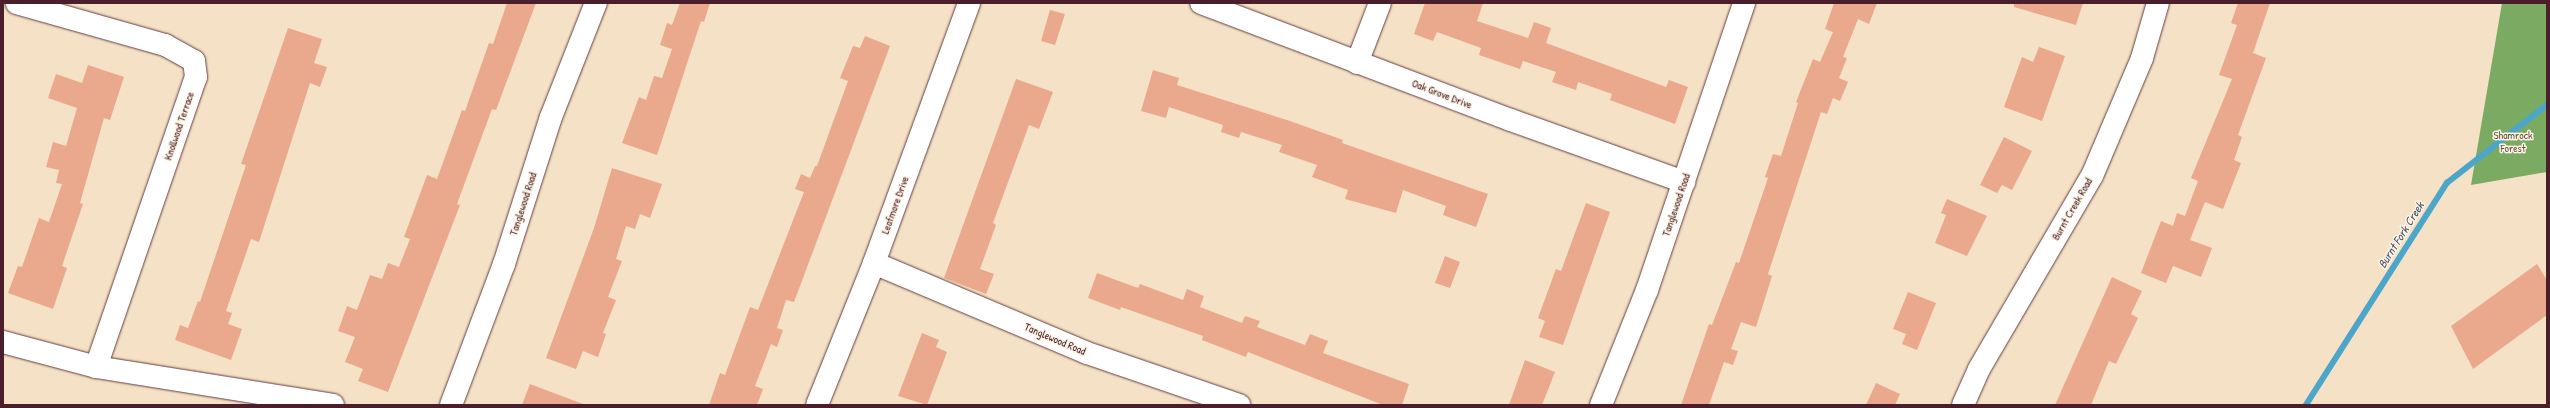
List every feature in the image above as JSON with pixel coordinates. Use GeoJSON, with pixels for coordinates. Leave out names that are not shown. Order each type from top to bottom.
{"type":"FeatureCollection","features":[{"type":"Feature","properties":{"kind":"street","name":"Knollwood Terrace"},"geometry":{"type":"LineString","coordinates":[[17,3],[165,45],[194,61],[196,77],[96,367]]}},
{"type":"Feature","properties":{"kind":"street","name":"Tanglewood Road"},"geometry":{"type":"LineString","coordinates":[[451,405],[504,264],[551,117],[596,3]]}},
{"type":"Feature","properties":{"kind":"street","name":"Leafmore Drive"},"geometry":{"type":"LineString","coordinates":[[817,405],[874,263],[969,3]]}},
{"type":"Feature","properties":{"kind":"street","name":"Oak Grove Drive"},"geometry":{"type":"LineString","coordinates":[[1201,3],[1357,63],[1684,182]]}},
{"type":"Feature","properties":{"kind":"street"},"geometry":{"type":"LineString","coordinates":[[1357,63],[1380,3]]}},
{"type":"Feature","properties":{"kind":"street","name":"Tanglewood Road"},"geometry":{"type":"LineString","coordinates":[[1601,405],[1647,290],[1744,3]]}},
{"type":"Feature","properties":{"kind":"street","name":"Burnt Creek Road"},"geometry":{"type":"LineString","coordinates":[[1963,405],[1979,369],[2092,176],[2142,58],[2158,3]]}},
{"type":"Feature","properties":{"kind":"street","name":"Tanglewood Road"},"geometry":{"type":"LineString","coordinates":[[874,263],[1087,353],[1239,405]]}},
{"type":"Feature","properties":{"kind":"street"},"geometry":{"type":"LineString","coordinates":[[3,342],[96,367],[333,405]]}},
{"type":"Feature","properties":{"kind":"green space","name":"Shamrock Forest"},"geometry":{"type":"Polygon","coordinates":[[[2502,3],[2547,3],[2547,172],[2471,185],[2502,3]]]}},
{"type":"Feature","properties":{"kind":"building"},"geometry":{"type":"Polygon","coordinates":[[[507,3],[536,3],[496,110],[492,109],[457,204],[460,205],[388,392],[358,381],[363,369],[345,362],[355,337],[338,331],[347,306],[357,310],[370,275],[382,279],[388,263],[399,267],[410,239],[404,237],[427,175],[437,179],[462,110],[465,111],[489,43],[493,44],[507,3]]]}},
{"type":"Feature","properties":{"kind":"building"},"geometry":{"type":"Polygon","coordinates":[[[680,3],[710,3],[704,22],[701,21],[657,155],[622,143],[639,97],[646,100],[654,76],[662,78],[672,49],[660,45],[667,23],[672,25],[680,3]]]}},
{"type":"Feature","properties":{"kind":"building"},"geometry":{"type":"Polygon","coordinates":[[[1425,3],[1483,3],[1477,21],[1528,38],[1534,22],[1551,28],[1546,43],[1666,87],[1669,80],[1688,87],[1675,124],[1610,100],[1612,94],[1578,82],[1576,90],[1552,82],[1556,72],[1523,61],[1520,69],[1479,55],[1481,48],[1437,32],[1433,41],[1414,34],[1425,3]]]}},
{"type":"Feature","properties":{"kind":"building"},"geometry":{"type":"Polygon","coordinates":[[[1834,3],[1877,3],[1869,24],[1858,19],[1843,57],[1847,58],[1839,78],[1848,82],[1840,101],[1833,98],[1827,114],[1821,112],[1768,274],[1772,276],[1756,327],[1741,322],[1731,349],[1738,351],[1733,365],[1724,362],[1709,405],[1681,405],[1709,324],[1712,325],[1736,262],[1739,263],[1768,178],[1765,177],[1773,154],[1781,156],[1798,103],[1796,102],[1813,59],[1820,62],[1833,32],[1825,29],[1834,3]]]}},
{"type":"Feature","properties":{"kind":"building"},"geometry":{"type":"Polygon","coordinates":[[[2014,3],[2083,3],[2076,25],[2014,7],[2014,3]]]}},
{"type":"Feature","properties":{"kind":"building"},"geometry":{"type":"Polygon","coordinates":[[[2238,3],[2270,3],[2253,53],[2266,58],[2238,135],[2242,137],[2234,160],[2241,163],[2223,209],[2205,202],[2190,240],[2212,248],[2201,277],[2173,266],[2166,283],[2141,273],[2161,221],[2173,226],[2177,213],[2185,216],[2198,181],[2191,178],[2232,79],[2219,75],[2237,25],[2231,23],[2238,3]]]}},
{"type":"Feature","properties":{"kind":"building"},"geometry":{"type":"Polygon","coordinates":[[[1050,10],[1065,14],[1055,45],[1041,41],[1050,10]]]}},
{"type":"Feature","properties":{"kind":"building"},"geometry":{"type":"Polygon","coordinates":[[[288,28],[322,39],[314,63],[327,67],[320,87],[310,83],[259,242],[251,239],[226,311],[232,313],[228,324],[242,329],[231,360],[175,340],[180,325],[188,328],[198,301],[200,302],[246,165],[241,164],[288,28]]]}},
{"type":"Feature","properties":{"kind":"building"},"geometry":{"type":"Polygon","coordinates":[[[865,36],[890,46],[794,302],[786,300],[777,328],[783,330],[777,347],[771,344],[755,386],[763,389],[757,405],[709,405],[720,373],[725,375],[750,307],[758,310],[804,192],[795,189],[801,174],[810,178],[815,166],[817,166],[848,81],[840,78],[853,46],[860,48],[865,36]]]}},
{"type":"Feature","properties":{"kind":"building"},"geometry":{"type":"Polygon","coordinates":[[[2039,47],[2065,56],[2042,121],[2004,107],[2022,57],[2033,62],[2039,47]]]}},
{"type":"Feature","properties":{"kind":"building"},"geometry":{"type":"Polygon","coordinates":[[[88,65],[124,77],[110,120],[104,118],[80,203],[83,204],[62,266],[67,268],[53,309],[8,293],[18,266],[22,267],[39,218],[49,222],[62,184],[56,183],[59,170],[46,167],[53,142],[66,146],[77,108],[48,98],[56,74],[82,83],[88,65]]]}},
{"type":"Feature","properties":{"kind":"building"},"geometry":{"type":"Polygon","coordinates":[[[1153,70],[1179,78],[1177,85],[1290,121],[1343,140],[1342,143],[1488,194],[1476,227],[1443,215],[1446,206],[1403,190],[1396,213],[1345,199],[1348,190],[1312,177],[1317,165],[1279,152],[1282,145],[1241,132],[1239,138],[1221,132],[1223,125],[1169,107],[1166,118],[1141,111],[1153,70]]]}},
{"type":"Feature","properties":{"kind":"building"},"geometry":{"type":"Polygon","coordinates":[[[1016,79],[1053,92],[1039,129],[1029,125],[993,223],[996,225],[980,269],[994,274],[986,294],[944,278],[1016,79]]]}},
{"type":"Feature","properties":{"kind":"building"},"geometry":{"type":"Polygon","coordinates":[[[2004,137],[2032,151],[2012,190],[2002,185],[1997,193],[1980,185],[2004,137]]]}},
{"type":"Feature","properties":{"kind":"building"},"geometry":{"type":"Polygon","coordinates":[[[612,168],[662,184],[650,218],[640,214],[635,229],[626,226],[616,259],[622,261],[608,297],[616,300],[603,333],[606,334],[598,357],[583,351],[576,369],[546,358],[594,228],[612,168]]]}},
{"type":"Feature","properties":{"kind":"building"},"geometry":{"type":"Polygon","coordinates":[[[1947,199],[1987,216],[1967,256],[1935,243],[1946,215],[1941,213],[1947,199]]]}},
{"type":"Feature","properties":{"kind":"building"},"geometry":{"type":"Polygon","coordinates":[[[1586,203],[1610,212],[1563,345],[1539,337],[1545,321],[1538,318],[1556,269],[1561,271],[1586,203]]]}},
{"type":"Feature","properties":{"kind":"building"},"geometry":{"type":"Polygon","coordinates":[[[1445,256],[1460,262],[1450,288],[1435,283],[1445,256]]]}},
{"type":"Feature","properties":{"kind":"building"},"geometry":{"type":"Polygon","coordinates":[[[2537,264],[2547,280],[2547,315],[2473,369],[2451,326],[2537,264]]]}},
{"type":"Feature","properties":{"kind":"building"},"geometry":{"type":"Polygon","coordinates":[[[1097,273],[1138,288],[1140,284],[1183,300],[1187,289],[1204,296],[1200,307],[1242,323],[1245,316],[1260,321],[1257,327],[1305,345],[1310,334],[1328,341],[1323,353],[1409,384],[1402,405],[1383,405],[1248,352],[1246,357],[1202,340],[1203,336],[1121,307],[1120,310],[1088,298],[1097,273]]]}},
{"type":"Feature","properties":{"kind":"building"},"geometry":{"type":"Polygon","coordinates":[[[2112,277],[2142,291],[2131,314],[2138,318],[2116,364],[2109,361],[2091,405],[2055,405],[2112,277]]]}},
{"type":"Feature","properties":{"kind":"building"},"geometry":{"type":"Polygon","coordinates":[[[1908,292],[1936,303],[1917,350],[1902,344],[1906,334],[1893,329],[1908,292]]]}},
{"type":"Feature","properties":{"kind":"building"},"geometry":{"type":"Polygon","coordinates":[[[922,333],[939,340],[936,347],[947,352],[927,405],[898,396],[922,333]]]}},
{"type":"Feature","properties":{"kind":"building"},"geometry":{"type":"Polygon","coordinates":[[[1525,360],[1555,372],[1542,405],[1509,405],[1525,360]]]}},
{"type":"Feature","properties":{"kind":"building"},"geometry":{"type":"Polygon","coordinates":[[[1876,383],[1900,394],[1895,405],[1866,405],[1876,383]]]}},
{"type":"Feature","properties":{"kind":"building"},"geometry":{"type":"Polygon","coordinates":[[[530,384],[583,404],[583,405],[522,405],[530,384]]]}},
{"type":"Feature","properties":{"kind":"waterway","name":"Burnt Fork Creek"},"geometry":{"type":"LineString","coordinates":[[2306,405],[2447,183],[2547,105]]}}]}
